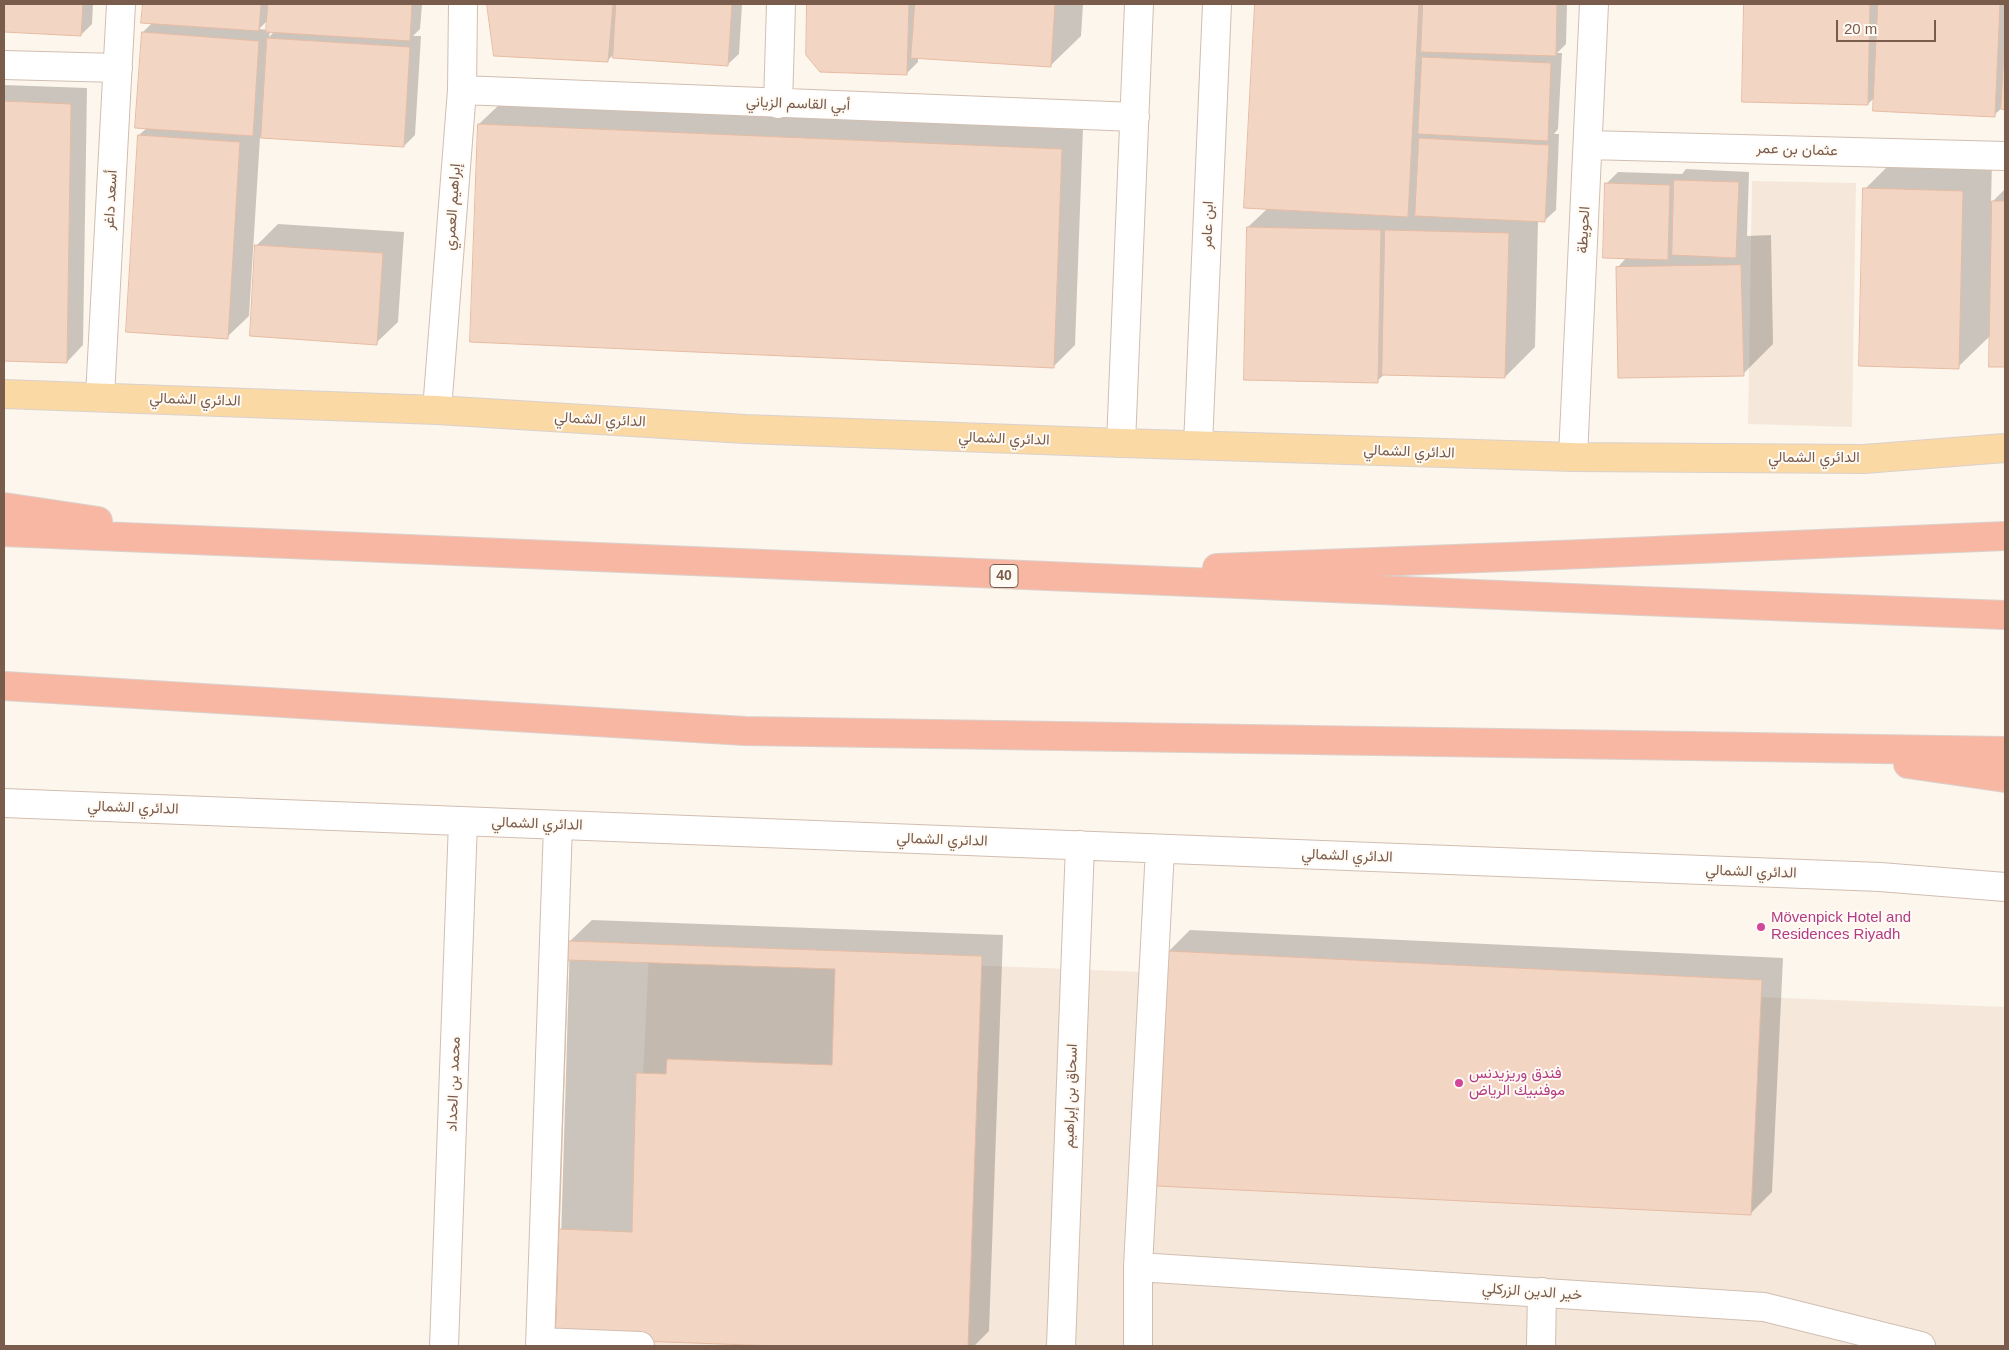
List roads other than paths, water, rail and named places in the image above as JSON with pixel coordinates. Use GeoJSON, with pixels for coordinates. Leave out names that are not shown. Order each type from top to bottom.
{"type":"FeatureCollection","features":[{"type":"Feature","properties":{"kind":"highway"},"geometry":{"type":"LineString","coordinates":[[4,507],[250,544]]}},
{"type":"Feature","properties":{"kind":"highway","name":"40"},"geometry":{"type":"LineString","coordinates":[[4,532],[998,576],[2005,615]]}},
{"type":"Feature","properties":{"kind":"highway"},"geometry":{"type":"LineString","coordinates":[[998,576],[1569,555],[2005,536]]}},
{"type":"Feature","properties":{"kind":"highway"},"geometry":{"type":"LineString","coordinates":[[4,686],[745,731],[2005,751]]}},
{"type":"Feature","properties":{"kind":"highway"},"geometry":{"type":"LineString","coordinates":[[1790,747],[2005,766]]}},
{"type":"Feature","properties":{"kind":"highway"},"geometry":{"type":"LineString","coordinates":[[1790,747],[2005,778]]}},
{"type":"Feature","properties":{"kind":"main road","name":"الدائري الشمالي"},"geometry":{"type":"LineString","coordinates":[[4,394],[100,396],[437,410],[745,429],[1572,457],[1864,459],[2005,448]]}},
{"type":"Feature","properties":{"kind":"street","name":"أسعد داغر"},"geometry":{"type":"LineString","coordinates":[[100,396],[121,4]]}},
{"type":"Feature","properties":{"kind":"street","name":"إبراهيم العمري"},"geometry":{"type":"LineString","coordinates":[[437,410],[462,90],[463,4]]}},
{"type":"Feature","properties":{"kind":"street"},"geometry":{"type":"LineString","coordinates":[[778,104],[781,4]]}},
{"type":"Feature","properties":{"kind":"street"},"geometry":{"type":"LineString","coordinates":[[1121,443],[1139,4]]}},
{"type":"Feature","properties":{"kind":"street","name":"ابن عامر"},"geometry":{"type":"LineString","coordinates":[[1198,445],[1217,4]]}},
{"type":"Feature","properties":{"kind":"street","name":"الحويطة"},"geometry":{"type":"LineString","coordinates":[[1572,457],[1594,4]]}},
{"type":"Feature","properties":{"kind":"street"},"geometry":{"type":"LineString","coordinates":[[4,65],[118,68]]}},
{"type":"Feature","properties":{"kind":"street","name":"أبي القاسم الزياني"},"geometry":{"type":"LineString","coordinates":[[462,90],[1135,117]]}},
{"type":"Feature","properties":{"kind":"street","name":"عثمان بن عمر"},"geometry":{"type":"LineString","coordinates":[[1588,145],[2005,156]]}},
{"type":"Feature","properties":{"kind":"street","name":"الدائري الشمالي"},"geometry":{"type":"LineString","coordinates":[[4,803],[1880,876],[2005,887]]}},
{"type":"Feature","properties":{"kind":"street","name":"محمد بن الحداد"},"geometry":{"type":"LineString","coordinates":[[444,1346],[463,821]]}},
{"type":"Feature","properties":{"kind":"street"},"geometry":{"type":"LineString","coordinates":[[558,825],[540,1344],[640,1346]]}},
{"type":"Feature","properties":{"kind":"street","name":"اسحاق بن إبراهيم"},"geometry":{"type":"LineString","coordinates":[[1061,1346],[1080,845]]}},
{"type":"Feature","properties":{"kind":"street"},"geometry":{"type":"LineString","coordinates":[[1138,1346],[1138,1267],[1160,848]]}},
{"type":"Feature","properties":{"kind":"street","name":"خير الدين الزركلي"},"geometry":{"type":"LineString","coordinates":[[1138,1267],[1764,1307],[1905,1344]]}},
{"type":"Feature","properties":{"kind":"street"},"geometry":{"type":"LineString","coordinates":[[1541,1346],[1542,1292]]}},
{"type":"Feature","properties":{"kind":"place","name":"Mövenpick Hotel and Residences Riyadh"},"geometry":{"type":"Point","coordinates":[1761,927]}},
{"type":"Feature","properties":{"kind":"place","name":"فندق وريزيدنس موفنبيك الرياض"},"geometry":{"type":"Point","coordinates":[1459,1083]}}]}
